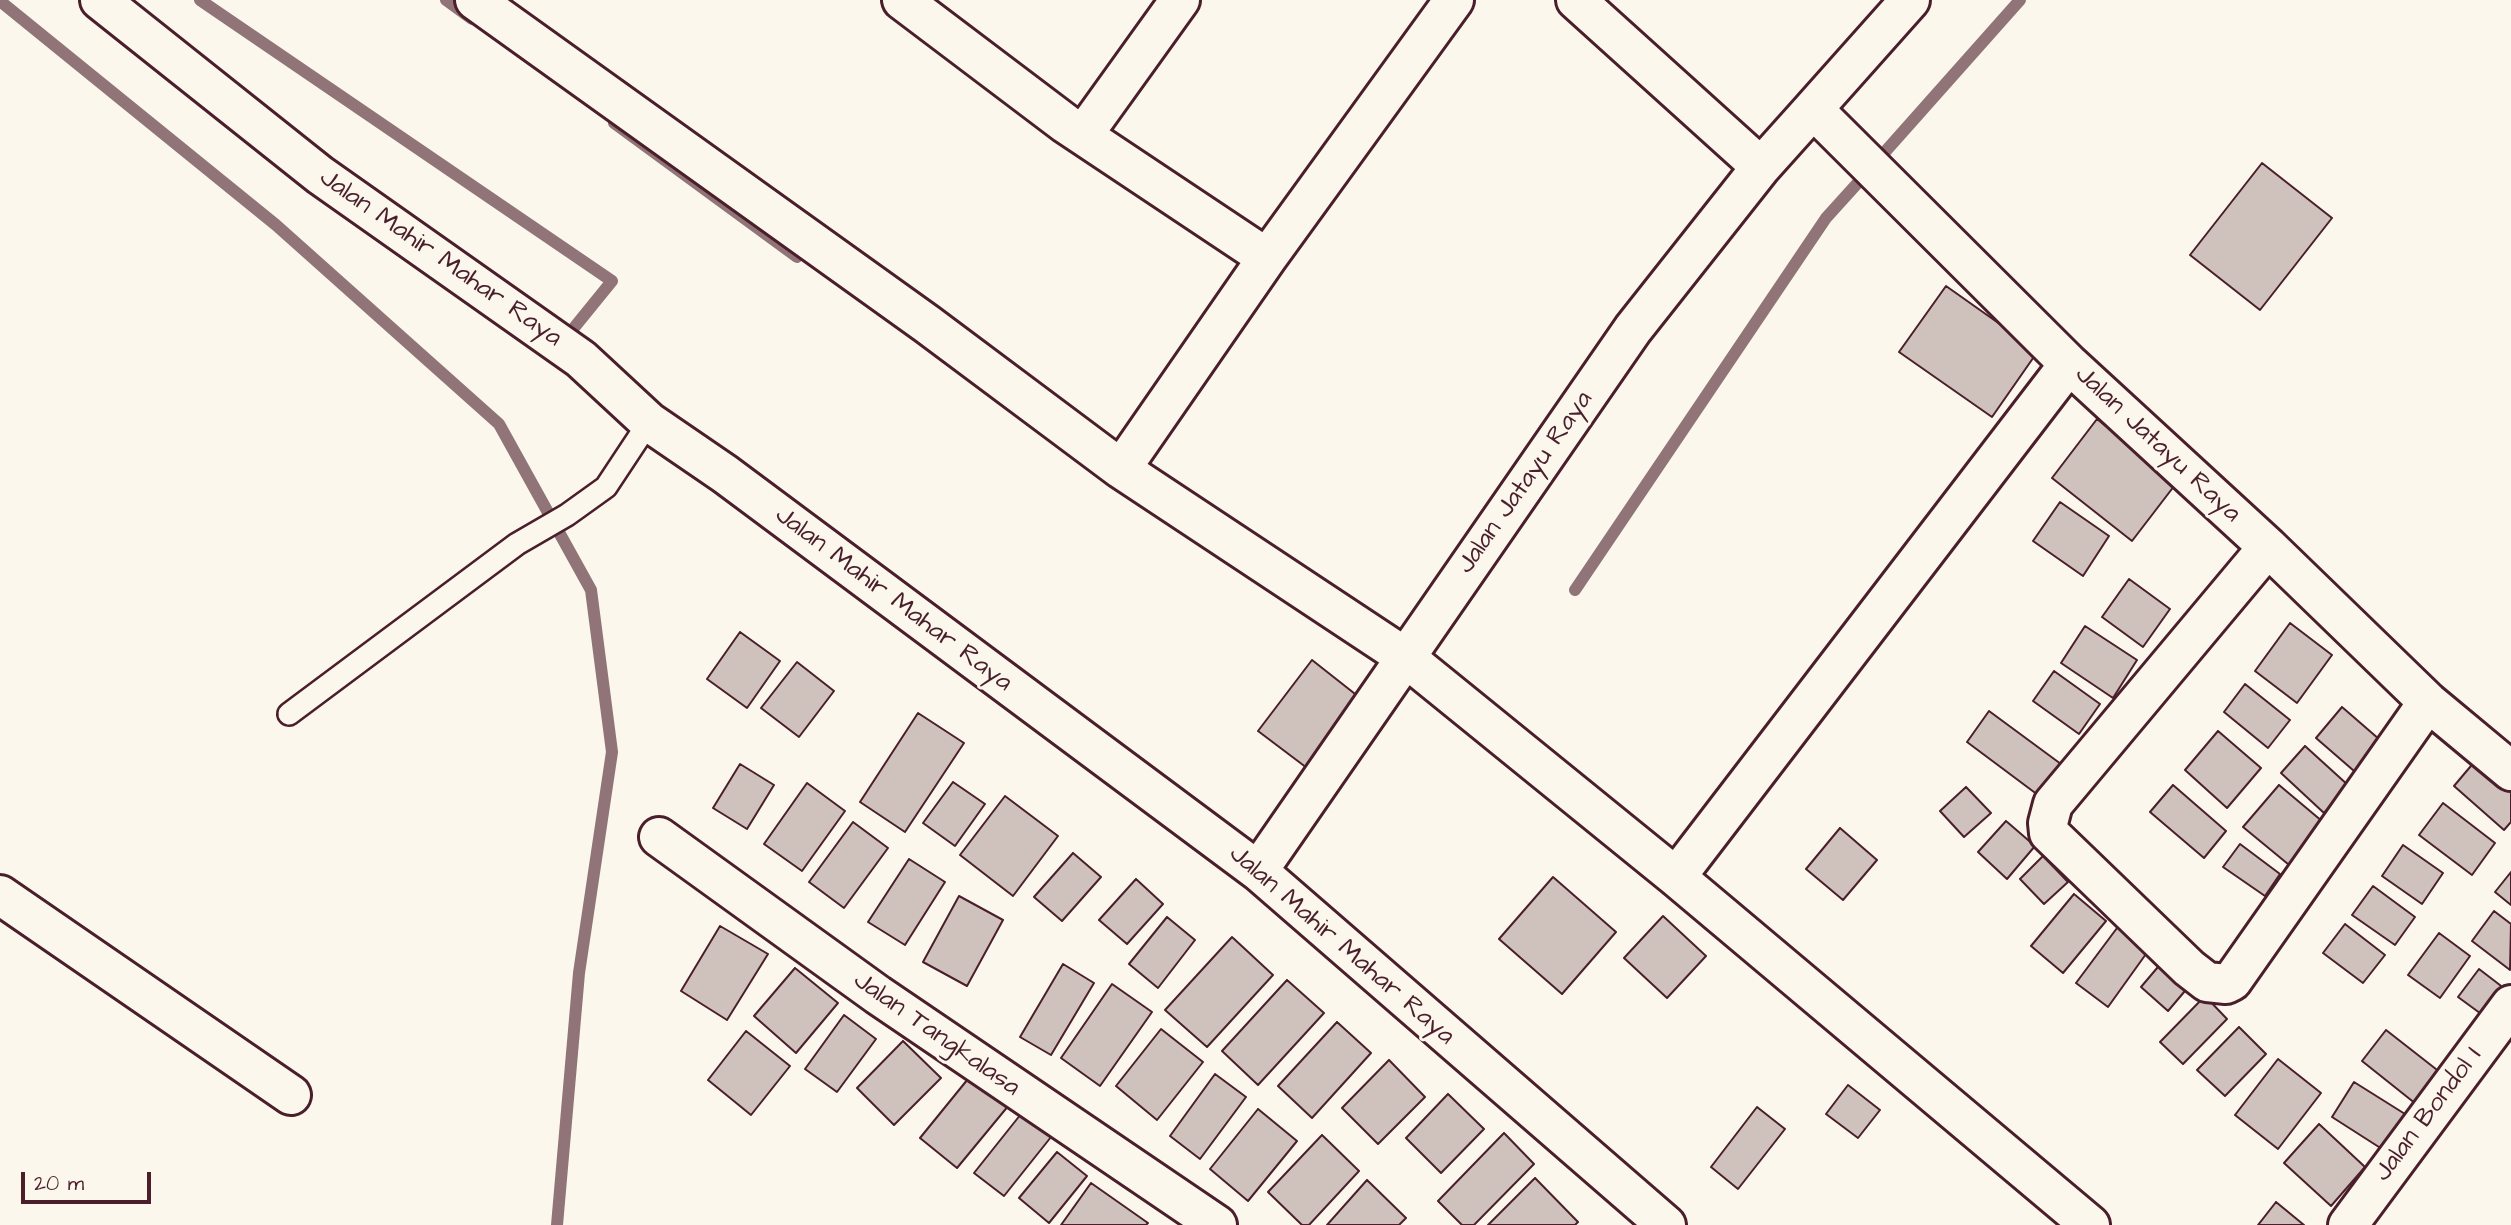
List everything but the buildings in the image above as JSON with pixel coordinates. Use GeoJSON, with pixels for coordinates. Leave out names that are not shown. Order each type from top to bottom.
{"type":"FeatureCollection","features":[{"type":"Feature","properties":{"kind":"street","name":"Jalan Mahir Mahar Raya"},"geometry":{"type":"LineString","coordinates":[[100,0],[320,175],[581,359],[649,422],[725,474],[1258,871],[1666,1225]]}},
{"type":"Feature","properties":{"kind":"street"},"geometry":{"type":"LineString","coordinates":[[475,0],[916,316],[1121,470],[1405,657],[1676,877],[2090,1225]]}},
{"type":"Feature","properties":{"kind":"street"},"geometry":{"type":"LineString","coordinates":[[902,0],[1083,135],[1267,258]]}},
{"type":"Feature","properties":{"kind":"street"},"geometry":{"type":"LineString","coordinates":[[1083,135],[1180,0]]}},
{"type":"Feature","properties":{"kind":"street"},"geometry":{"type":"LineString","coordinates":[[1121,470],[1267,258],[1454,0]]}},
{"type":"Feature","properties":{"kind":"street"},"geometry":{"type":"LineString","coordinates":[[1576,0],[1761,167]]}},
{"type":"Feature","properties":{"kind":"street","name":"Jalan Jatayu Raya"},"geometry":{"type":"LineString","coordinates":[[1258,871],[1633,329],[1761,167],[1910,0]]}},
{"type":"Feature","properties":{"kind":"street","name":"Jalan Jatayu Raya"},"geometry":{"type":"LineString","coordinates":[[1813,109],[2069,364],[2268,547],[2428,702],[2511,771]]}},
{"type":"Feature","properties":{"kind":"street"},"geometry":{"type":"LineString","coordinates":[[1676,877],[2069,364]]}},
{"type":"Feature","properties":{"kind":"street"},"geometry":{"type":"LineString","coordinates":[[2268,547],[2053,804],[2048,823],[2049,833],[2189,968],[2207,982],[2226,984],[2232,981],[2428,702]]}},
{"type":"Feature","properties":{"kind":"street","name":"Jalan Tangkalasa"},"geometry":{"type":"LineString","coordinates":[[659,837],[889,1003],[1217,1225]]}},
{"type":"Feature","properties":{"kind":"street"},"geometry":{"type":"LineString","coordinates":[[0,895],[291,1095]]}},
{"type":"Feature","properties":{"kind":"street","name":"Jalan Bondol I"},"geometry":{"type":"LineString","coordinates":[[2348,1225],[2511,1005]]}},
{"type":"Feature","properties":{"kind":"lane"},"geometry":{"type":"LineString","coordinates":[[289,714],[517,544],[567,515],[606,487],[649,422]]}},
{"type":"Feature","properties":{"kind":"waterway"},"geometry":{"type":"LineString","coordinates":[[200,0],[612,281],[573,329]]}},
{"type":"Feature","properties":{"kind":"waterway"},"geometry":{"type":"LineString","coordinates":[[446,0],[472,19]]}},
{"type":"Feature","properties":{"kind":"waterway"},"geometry":{"type":"LineString","coordinates":[[1876,162],[2020,0]]}},
{"type":"Feature","properties":{"kind":"waterway"},"geometry":{"type":"LineString","coordinates":[[0,1],[276,225],[499,424],[591,590],[612,752],[579,973],[557,1225]]}},
{"type":"Feature","properties":{"kind":"waterway"},"geometry":{"type":"LineString","coordinates":[[614,123],[797,257]]}},
{"type":"Feature","properties":{"kind":"waterway"},"geometry":{"type":"LineString","coordinates":[[1575,590],[1826,218],[1864,176]]}}]}
